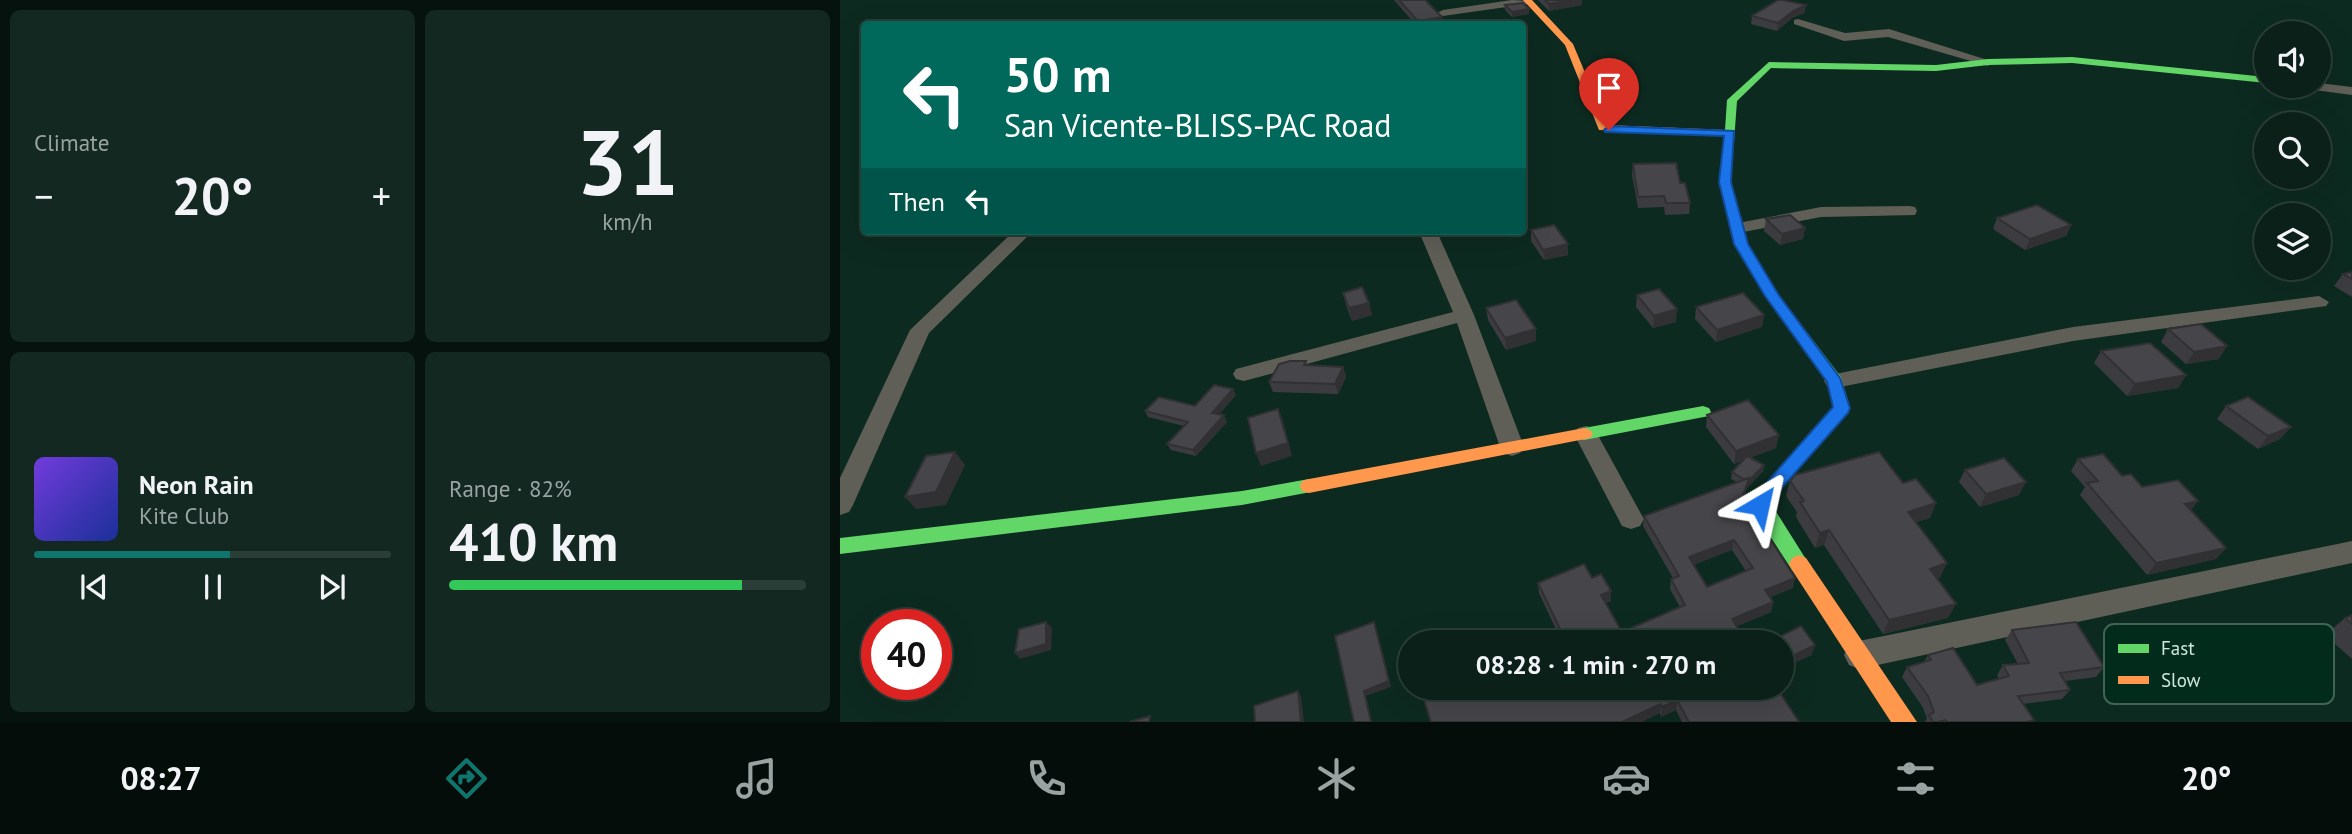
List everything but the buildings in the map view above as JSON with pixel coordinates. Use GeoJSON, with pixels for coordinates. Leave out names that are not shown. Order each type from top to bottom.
{"type":"FeatureCollection","features":[{"type":"Feature","properties":{"kind":"street"},"geometry":{"type":"LineString","coordinates":[[1443,13],[1527,1],[1569,44],[1603,128],[1730,133]]}},
{"type":"Feature","properties":{"kind":"street"},"geometry":{"type":"LineString","coordinates":[[1798,22],[1844,37],[1889,33],[1988,62]]}},
{"type":"Feature","properties":{"kind":"street"},"geometry":{"type":"LineString","coordinates":[[1897,719],[1858,654],[1760,505],[1761,499],[1842,408],[1835,382],[1772,296],[1741,244],[1725,182],[1732,100],[1769,65],[1899,68],[2035,59],[2095,61],[2254,79]]}},
{"type":"Feature","properties":{"kind":"street"},"geometry":{"type":"LineString","coordinates":[[2331,88],[2352,91]]}},
{"type":"Feature","properties":{"kind":"street"},"geometry":{"type":"LineString","coordinates":[[1738,228],[1821,212],[1909,211]]}},
{"type":"Feature","properties":{"kind":"street"},"geometry":{"type":"LineString","coordinates":[[840,505],[920,330],[1020,235]]}},
{"type":"Feature","properties":{"kind":"street"},"geometry":{"type":"LineString","coordinates":[[1429,235],[1464,315],[1512,447]]}},
{"type":"Feature","properties":{"kind":"street"},"geometry":{"type":"LineString","coordinates":[[1835,382],[2073,334],[2319,302]]}},
{"type":"Feature","properties":{"kind":"street"},"geometry":{"type":"LineString","coordinates":[[1244,374],[1464,315]]}},
{"type":"Feature","properties":{"kind":"street"},"geometry":{"type":"LineString","coordinates":[[840,547],[1242,498],[1703,412]]}},
{"type":"Feature","properties":{"kind":"street"},"geometry":{"type":"LineString","coordinates":[[1586,434],[1631,519]]}},
{"type":"Feature","properties":{"kind":"street"},"geometry":{"type":"LineString","coordinates":[[1858,654],[2352,552]]}},
{"type":"Feature","properties":{"kind":"traffic: fast"},"geometry":{"type":"LineString","coordinates":[[1730,133],[1732,100],[1769,65],[1936,68],[1988,62],[2072,60],[2254,79]]}},
{"type":"Feature","properties":{"kind":"traffic: fast"},"geometry":{"type":"LineString","coordinates":[[1704,132],[1730,133],[1725,182],[1741,244],[1772,296],[1835,381],[1842,408],[1761,499],[1760,505],[1799,564]]}},
{"type":"Feature","properties":{"kind":"traffic: fast"},"geometry":{"type":"LineString","coordinates":[[1584,434],[1703,412]]}},
{"type":"Feature","properties":{"kind":"traffic: fast"},"geometry":{"type":"LineString","coordinates":[[840,546],[1242,498],[1309,486]]}},
{"type":"Feature","properties":{"kind":"traffic: slow"},"geometry":{"type":"LineString","coordinates":[[1527,0],[1569,44],[1603,128],[1704,132]]}},
{"type":"Feature","properties":{"kind":"traffic: slow"},"geometry":{"type":"LineString","coordinates":[[1309,486],[1584,434]]}},
{"type":"Feature","properties":{"kind":"traffic: slow"},"geometry":{"type":"LineString","coordinates":[[1799,564],[1905,722]]}},
{"type":"Feature","properties":{"kind":"route"},"geometry":{"type":"LineString","coordinates":[[1609,130],[1730,133],[1725,182],[1741,244],[1772,296],[1835,382],[1842,408],[1761,499],[1760,505]]}}]}
